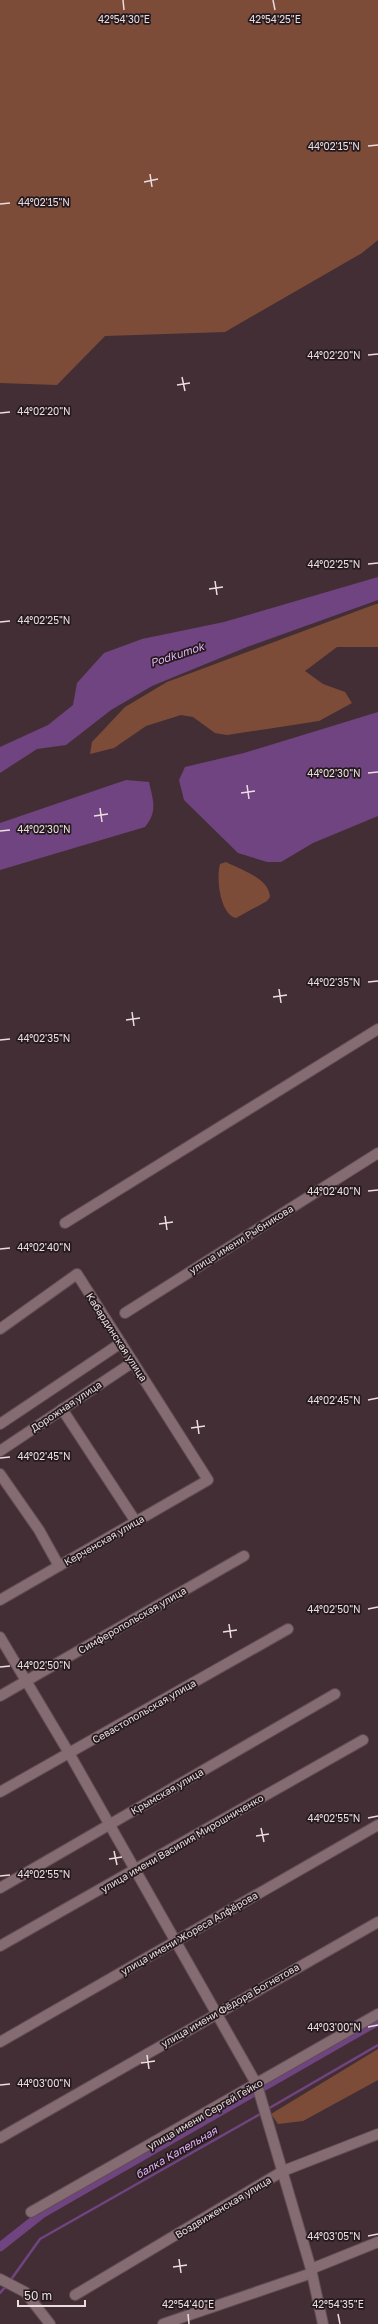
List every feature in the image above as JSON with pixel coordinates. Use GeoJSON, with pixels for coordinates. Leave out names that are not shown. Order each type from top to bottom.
{"type":"FeatureCollection","features":[{"type":"Feature","properties":{"kind":"street"},"geometry":{"type":"LineString","coordinates":[[65,1223],[378,1029]]}},
{"type":"Feature","properties":{"kind":"street","name":"улица имени Рыбникова"},"geometry":{"type":"LineString","coordinates":[[125,1313],[378,1153]]}},
{"type":"Feature","properties":{"kind":"street","name":"Кабардинская улица"},"geometry":{"type":"LineString","coordinates":[[0,1329],[77,1274],[208,1480]]}},
{"type":"Feature","properties":{"kind":"street"},"geometry":{"type":"LineString","coordinates":[[0,1424],[120,1343]]}},
{"type":"Feature","properties":{"kind":"street","name":"Дорожная улица"},"geometry":{"type":"LineString","coordinates":[[0,1451],[133,1362]]}},
{"type":"Feature","properties":{"kind":"street"},"geometry":{"type":"LineString","coordinates":[[62,1409],[136,1522]]}},
{"type":"Feature","properties":{"kind":"street"},"geometry":{"type":"LineString","coordinates":[[0,1474],[39,1530],[59,1566]]}},
{"type":"Feature","properties":{"kind":"street","name":"Керченская улица"},"geometry":{"type":"LineString","coordinates":[[0,1600],[208,1480]]}},
{"type":"Feature","properties":{"kind":"street","name":"Симферопольская улица"},"geometry":{"type":"LineString","coordinates":[[0,1696],[244,1556]]}},
{"type":"Feature","properties":{"kind":"street","name":"Севастопольская улица"},"geometry":{"type":"LineString","coordinates":[[0,1792],[288,1629]]}},
{"type":"Feature","properties":{"kind":"street"},"geometry":{"type":"LineString","coordinates":[[0,1638],[69,1753],[174,1941],[257,2085],[311,2271],[323,2324]]}},
{"type":"Feature","properties":{"kind":"street","name":"Крымская улица"},"geometry":{"type":"LineString","coordinates":[[0,1888],[335,1694]]}},
{"type":"Feature","properties":{"kind":"street","name":"улица имени Василия Мирошниченко"},"geometry":{"type":"LineString","coordinates":[[0,1946],[364,1740]]}},
{"type":"Feature","properties":{"kind":"street","name":"улица имени Жореса Алфёрова"},"geometry":{"type":"LineString","coordinates":[[0,2042],[378,1825]]}},
{"type":"Feature","properties":{"kind":"street","name":"улица имени Фёдора Богнетова"},"geometry":{"type":"LineString","coordinates":[[0,2138],[216,2012],[378,1922]]}},
{"type":"Feature","properties":{"kind":"street","name":"улица имени Сергей Гейко"},"geometry":{"type":"LineString","coordinates":[[31,2212],[257,2085],[378,2014]]}},
{"type":"Feature","properties":{"kind":"street","name":"Воздвиженская улица"},"geometry":{"type":"LineString","coordinates":[[75,2295],[283,2171],[378,2134]]}},
{"type":"Feature","properties":{"kind":"street"},"geometry":{"type":"LineString","coordinates":[[163,2324],[311,2271],[378,2242]]}},
{"type":"Feature","properties":{"kind":"street"},"geometry":{"type":"LineString","coordinates":[[0,2279],[25,2292],[50,2324]]}},
{"type":"Feature","properties":{"kind":"shaded area"},"geometry":{"type":"Polygon","coordinates":[[[0,0],[378,0],[378,240],[362,253],[225,332],[105,336],[57,385],[0,383],[0,0]]]}},
{"type":"Feature","properties":{"kind":"shaded area"},"geometry":{"type":"Polygon","coordinates":[[[378,604],[378,647],[337,647],[305,671],[323,684],[345,692],[352,703],[319,721],[227,735],[215,733],[193,717],[181,715],[146,726],[114,748],[90,754],[92,742],[125,707],[167,682],[378,604]]]}},
{"type":"Feature","properties":{"kind":"shaded area"},"geometry":{"type":"Polygon","coordinates":[[[226,862],[260,880],[268,890],[270,897],[267,901],[236,918],[226,910],[220,895],[220,864],[226,862]]]}},
{"type":"Feature","properties":{"kind":"shaded area"},"geometry":{"type":"Polygon","coordinates":[[[378,2049],[378,2080],[303,2121],[278,2124],[271,2114],[378,2049]]]}},
{"type":"Feature","properties":{"kind":"water","name":"Podkumok"},"geometry":{"type":"Polygon","coordinates":[[[378,577],[378,600],[247,647],[152,686],[111,710],[66,745],[37,749],[0,773],[0,747],[48,725],[73,705],[77,683],[104,653],[142,639],[224,622],[378,577]]]}},
{"type":"Feature","properties":{"kind":"water"},"geometry":{"type":"Polygon","coordinates":[[[378,712],[378,816],[313,843],[281,862],[267,862],[238,853],[184,800],[179,780],[185,767],[244,753],[378,712]]]}},
{"type":"Feature","properties":{"kind":"water"},"geometry":{"type":"Polygon","coordinates":[[[126,780],[149,782],[153,800],[153,811],[152,816],[145,827],[0,870],[0,823],[126,780]]]}},
{"type":"Feature","properties":{"kind":"waterway"},"geometry":{"type":"LineString","coordinates":[[0,2247],[43,2213],[378,2021]]}},
{"type":"Feature","properties":{"kind":"waterway","name":"балка Капельная"},"geometry":{"type":"LineString","coordinates":[[266,2110],[378,2045]]}},
{"type":"Feature","properties":{"kind":"waterway","name":"балка Капельная"},"geometry":{"type":"LineString","coordinates":[[10,2281],[40,2239],[262,2113]]}},
{"type":"Feature","properties":{"kind":"waterway","name":"балка Капельная"},"geometry":{"type":"LineString","coordinates":[[0,2293],[7,2285]]}}]}
